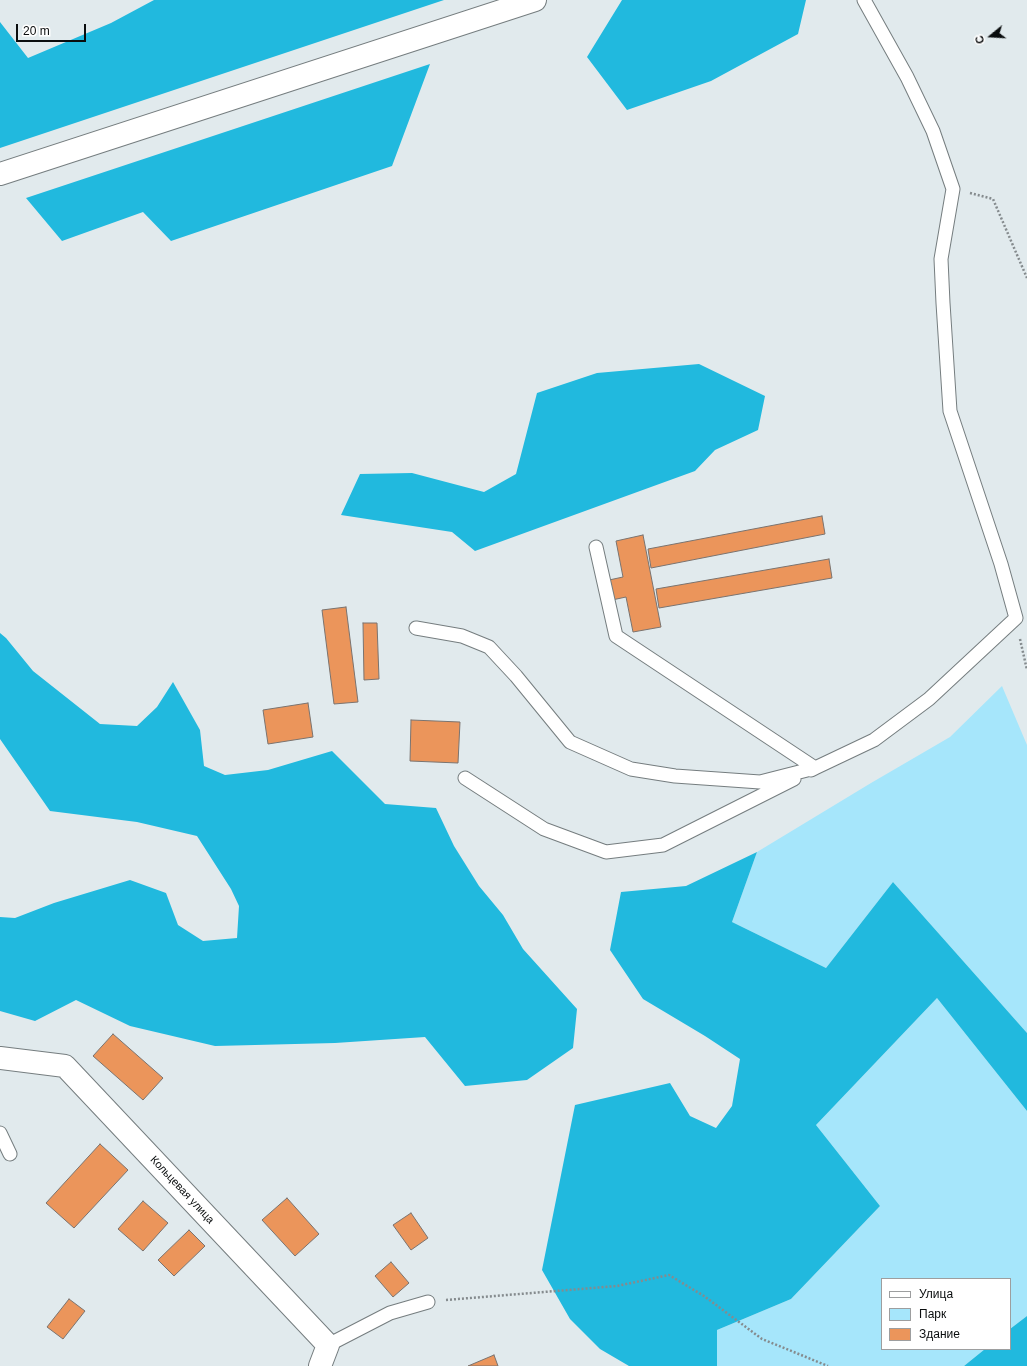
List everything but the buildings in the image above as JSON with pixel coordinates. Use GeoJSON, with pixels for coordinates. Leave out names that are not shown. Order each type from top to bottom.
{"type":"FeatureCollection","features":[{"type":"Feature","properties":{"kind":"main road"},"geometry":{"type":"LineString","coordinates":[[0,174],[535,0]]}},
{"type":"Feature","properties":{"kind":"main road","name":"Кольцевая улица"},"geometry":{"type":"LineString","coordinates":[[0,1058],[65,1066],[328,1345]]}},
{"type":"Feature","properties":{"kind":"main road"},"geometry":{"type":"LineString","coordinates":[[320,1366],[328,1345]]}},
{"type":"Feature","properties":{"kind":"lane"},"geometry":{"type":"LineString","coordinates":[[465,778],[544,830],[606,852],[663,845],[815,768],[874,740],[929,699],[1016,618],[1001,564],[950,410],[941,259],[952,189],[933,131],[907,77],[864,0]]}},
{"type":"Feature","properties":{"kind":"lane"},"geometry":{"type":"LineString","coordinates":[[596,547],[616,636],[815,768]]}},
{"type":"Feature","properties":{"kind":"lane"},"geometry":{"type":"LineString","coordinates":[[416,628],[462,636],[489,647],[516,676],[570,742],[631,769],[675,776],[760,782],[815,768]]}},
{"type":"Feature","properties":{"kind":"lane"},"geometry":{"type":"LineString","coordinates":[[0,1133],[10,1154]]}},
{"type":"Feature","properties":{"kind":"lane"},"geometry":{"type":"LineString","coordinates":[[328,1345],[390,1313],[428,1302]]}},
{"type":"Feature","properties":{"kind":"path"},"geometry":{"type":"LineString","coordinates":[[952,189],[994,199],[1027,278]]}},
{"type":"Feature","properties":{"kind":"path"},"geometry":{"type":"LineString","coordinates":[[1016,618],[1027,670]]}},
{"type":"Feature","properties":{"kind":"path"},"geometry":{"type":"LineString","coordinates":[[428,1302],[617,1286],[669,1275],[704,1296],[762,1339],[828,1366]]}},
{"type":"Feature","properties":{"kind":"green space"},"geometry":{"type":"Polygon","coordinates":[[[1002,686],[1027,745],[1027,1033],[893,882],[826,968],[732,922],[757,852],[950,737],[1002,686]]]}},
{"type":"Feature","properties":{"kind":"green space"},"geometry":{"type":"Polygon","coordinates":[[[937,998],[1027,1111],[1027,1316],[1011,1328],[1011,1278],[881,1278],[881,1350],[984,1350],[964,1366],[717,1366],[717,1330],[791,1299],[880,1206],[816,1125],[937,998]]]}},
{"type":"Feature","properties":{"kind":"shaded area"},"geometry":{"type":"Polygon","coordinates":[[[154,0],[444,0],[0,148],[0,22],[28,58],[111,23],[154,0]]]}},
{"type":"Feature","properties":{"kind":"shaded area"},"geometry":{"type":"Polygon","coordinates":[[[622,0],[806,0],[798,34],[711,81],[627,110],[587,57],[622,0]]]}},
{"type":"Feature","properties":{"kind":"shaded area"},"geometry":{"type":"Polygon","coordinates":[[[430,64],[392,166],[171,241],[143,212],[62,241],[26,198],[430,64]]]}},
{"type":"Feature","properties":{"kind":"shaded area"},"geometry":{"type":"Polygon","coordinates":[[[699,364],[765,396],[758,430],[715,450],[695,471],[475,551],[452,532],[341,515],[360,474],[412,473],[484,492],[516,474],[537,393],[597,373],[699,364]]]}},
{"type":"Feature","properties":{"kind":"shaded area"},"geometry":{"type":"Polygon","coordinates":[[[0,633],[6,638],[33,671],[100,724],[137,726],[157,707],[173,682],[200,730],[204,766],[225,775],[268,770],[332,751],[385,804],[436,808],[454,846],[479,886],[503,915],[523,949],[577,1009],[573,1048],[527,1080],[465,1086],[425,1037],[335,1043],[215,1046],[130,1026],[76,1000],[35,1021],[0,1011],[0,917],[15,918],[54,903],[130,880],[166,893],[178,925],[203,941],[237,938],[239,906],[231,889],[197,836],[137,822],[50,811],[0,739],[0,633]]]}},
{"type":"Feature","properties":{"kind":"shaded area"},"geometry":{"type":"Polygon","coordinates":[[[757,852],[732,922],[826,968],[893,882],[1027,1033],[1027,1111],[937,998],[816,1125],[880,1206],[791,1299],[717,1330],[717,1366],[629,1366],[600,1349],[570,1319],[542,1270],[575,1105],[670,1083],[690,1116],[716,1128],[732,1106],[740,1059],[643,999],[610,950],[621,892],[686,886],[757,852]]]}},
{"type":"Feature","properties":{"kind":"shaded area"},"geometry":{"type":"Polygon","coordinates":[[[1027,1316],[1027,1366],[964,1366],[984,1350],[1011,1350],[1011,1328],[1027,1316]]]}}]}
